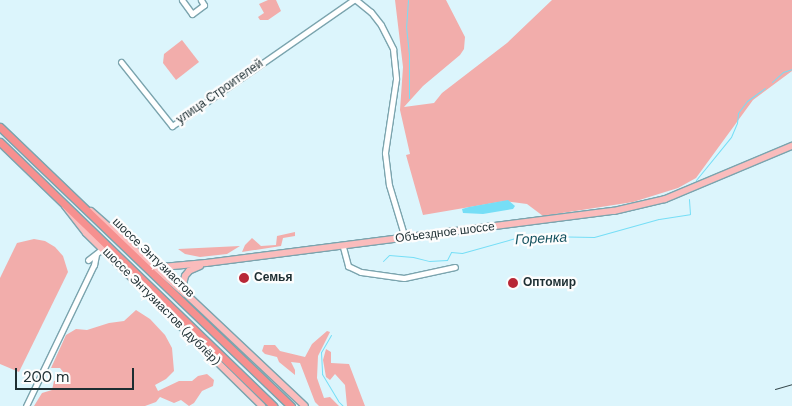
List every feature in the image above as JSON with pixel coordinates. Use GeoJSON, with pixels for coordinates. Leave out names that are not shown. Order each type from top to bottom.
{"type":"FeatureCollection","features":[{"type":"Feature","properties":{"kind":"highway","name":"шоссе Энтузиастов"},"geometry":{"type":"LineString","coordinates":[[0,127],[289,404]]}},
{"type":"Feature","properties":{"kind":"highway","name":"шоссе Энтузиастов"},"geometry":{"type":"LineString","coordinates":[[0,142],[273,406]]}},
{"type":"Feature","properties":{"kind":"main road","name":"Объездное шоссе"},"geometry":{"type":"LineString","coordinates":[[148,262],[162,267],[206,263],[639,206],[674,196],[792,146]]}},
{"type":"Feature","properties":{"kind":"main road","name":"шоссе Энтузиастов (дублёр)"},"geometry":{"type":"LineString","coordinates":[[72,195],[188,296],[305,406]]}},
{"type":"Feature","properties":{"kind":"main road","name":"шоссе Энтузиастов (дублёр)"},"geometry":{"type":"LineString","coordinates":[[64,205],[75,221],[102,249],[262,406]]}},
{"type":"Feature","properties":{"kind":"main road"},"geometry":{"type":"LineString","coordinates":[[188,296],[183,285],[185,276],[191,270],[206,263]]}},
{"type":"Feature","properties":{"kind":"street"},"geometry":{"type":"LineString","coordinates":[[182,0],[192,14],[204,4],[201,0]]}},
{"type":"Feature","properties":{"kind":"street"},"geometry":{"type":"LineString","coordinates":[[354,0],[371,12],[381,25],[392,49],[396,78],[385,153],[389,185],[405,238]]}},
{"type":"Feature","properties":{"kind":"street","name":"улица Строителей"},"geometry":{"type":"LineString","coordinates":[[121,62],[172,126],[286,45],[354,0]]}},
{"type":"Feature","properties":{"kind":"street"},"geometry":{"type":"LineString","coordinates":[[343,246],[348,266],[361,272],[404,278],[455,267]]}},
{"type":"Feature","properties":{"kind":"street"},"geometry":{"type":"LineString","coordinates":[[88,260],[102,249]]}},
{"type":"Feature","properties":{"kind":"street"},"geometry":{"type":"LineString","coordinates":[[26,406],[91,270],[96,255]]}},
{"type":"Feature","properties":{"kind":"shaded area"},"geometry":{"type":"Polygon","coordinates":[[[268,0],[276,0],[281,11],[268,20],[260,20],[258,17],[264,13],[259,4],[268,0]]]}},
{"type":"Feature","properties":{"kind":"shaded area"},"geometry":{"type":"Polygon","coordinates":[[[395,0],[446,0],[465,37],[464,49],[460,55],[423,86],[404,107],[434,103],[442,93],[507,43],[552,0],[792,0],[792,71],[753,100],[696,178],[678,188],[633,202],[543,216],[527,204],[505,201],[423,215],[406,155],[410,154],[400,110],[403,67],[395,0]]]}},
{"type":"Feature","properties":{"kind":"shaded area"},"geometry":{"type":"Polygon","coordinates":[[[182,40],[199,62],[176,80],[163,63],[164,54],[182,40]]]}},
{"type":"Feature","properties":{"kind":"shaded area"},"geometry":{"type":"Polygon","coordinates":[[[295,232],[295,236],[283,238],[281,246],[242,252],[245,245],[252,238],[261,246],[276,245],[277,236],[295,232]]]}},
{"type":"Feature","properties":{"kind":"shaded area"},"geometry":{"type":"Polygon","coordinates":[[[34,239],[45,241],[55,247],[63,256],[68,272],[19,372],[0,364],[0,278],[17,243],[34,239]]]}},
{"type":"Feature","properties":{"kind":"shaded area"},"geometry":{"type":"Polygon","coordinates":[[[240,246],[227,254],[200,257],[185,254],[178,249],[240,246]]]}},
{"type":"Feature","properties":{"kind":"shaded area"},"geometry":{"type":"Polygon","coordinates":[[[136,310],[150,319],[165,335],[172,348],[174,371],[166,379],[155,385],[158,391],[179,381],[192,381],[198,376],[207,374],[214,380],[213,386],[202,391],[194,403],[189,406],[181,400],[174,403],[160,397],[156,402],[145,406],[34,406],[42,393],[52,390],[54,381],[67,377],[60,368],[51,368],[66,335],[76,329],[87,330],[109,323],[124,321],[136,310]]]}},
{"type":"Feature","properties":{"kind":"shaded area"},"geometry":{"type":"Polygon","coordinates":[[[327,331],[330,332],[318,356],[317,378],[324,398],[330,397],[339,406],[319,406],[315,402],[300,363],[291,362],[295,375],[279,362],[277,357],[265,354],[262,351],[264,345],[275,345],[280,351],[305,357],[312,344],[327,331]]]}},
{"type":"Feature","properties":{"kind":"shaded area"},"geometry":{"type":"Polygon","coordinates":[[[326,349],[331,352],[331,363],[349,364],[365,406],[347,406],[345,385],[335,374],[330,380],[326,377],[323,360],[326,349]]]}},
{"type":"Feature","properties":{"kind":"water"},"geometry":{"type":"Polygon","coordinates":[[[508,200],[515,206],[513,209],[483,214],[463,213],[462,209],[469,207],[508,200]]]}},
{"type":"Feature","properties":{"kind":"waterway"},"geometry":{"type":"LineString","coordinates":[[408,0],[406,26],[409,53],[409,98]]}},
{"type":"Feature","properties":{"kind":"waterway","name":"Горенка"},"geometry":{"type":"LineString","coordinates":[[772,82],[783,72],[792,69]]}},
{"type":"Feature","properties":{"kind":"waterway","name":"Горенка"},"geometry":{"type":"LineString","coordinates":[[696,180],[731,137],[737,123],[738,113],[747,101],[765,88]]}},
{"type":"Feature","properties":{"kind":"waterway","name":"Горенка"},"geometry":{"type":"LineString","coordinates":[[383,261],[389,255],[413,257],[429,261],[447,260],[451,252],[462,253],[519,237],[524,239],[540,236],[594,237],[659,219],[690,214],[689,199]]}},
{"type":"Feature","properties":{"kind":"waterway","name":"Горенка"},"geometry":{"type":"LineString","coordinates":[[331,335],[321,352],[322,374],[343,406]]}},
{"type":"Feature","properties":{"kind":"railway"},"geometry":{"type":"LineString","coordinates":[[775,389],[792,384]]}},
{"type":"Feature","properties":{"kind":"place","name":"Семья"},"geometry":{"type":"Point","coordinates":[244,278]}},
{"type":"Feature","properties":{"kind":"place","name":"Оптомир"},"geometry":{"type":"Point","coordinates":[513,283]}}]}
